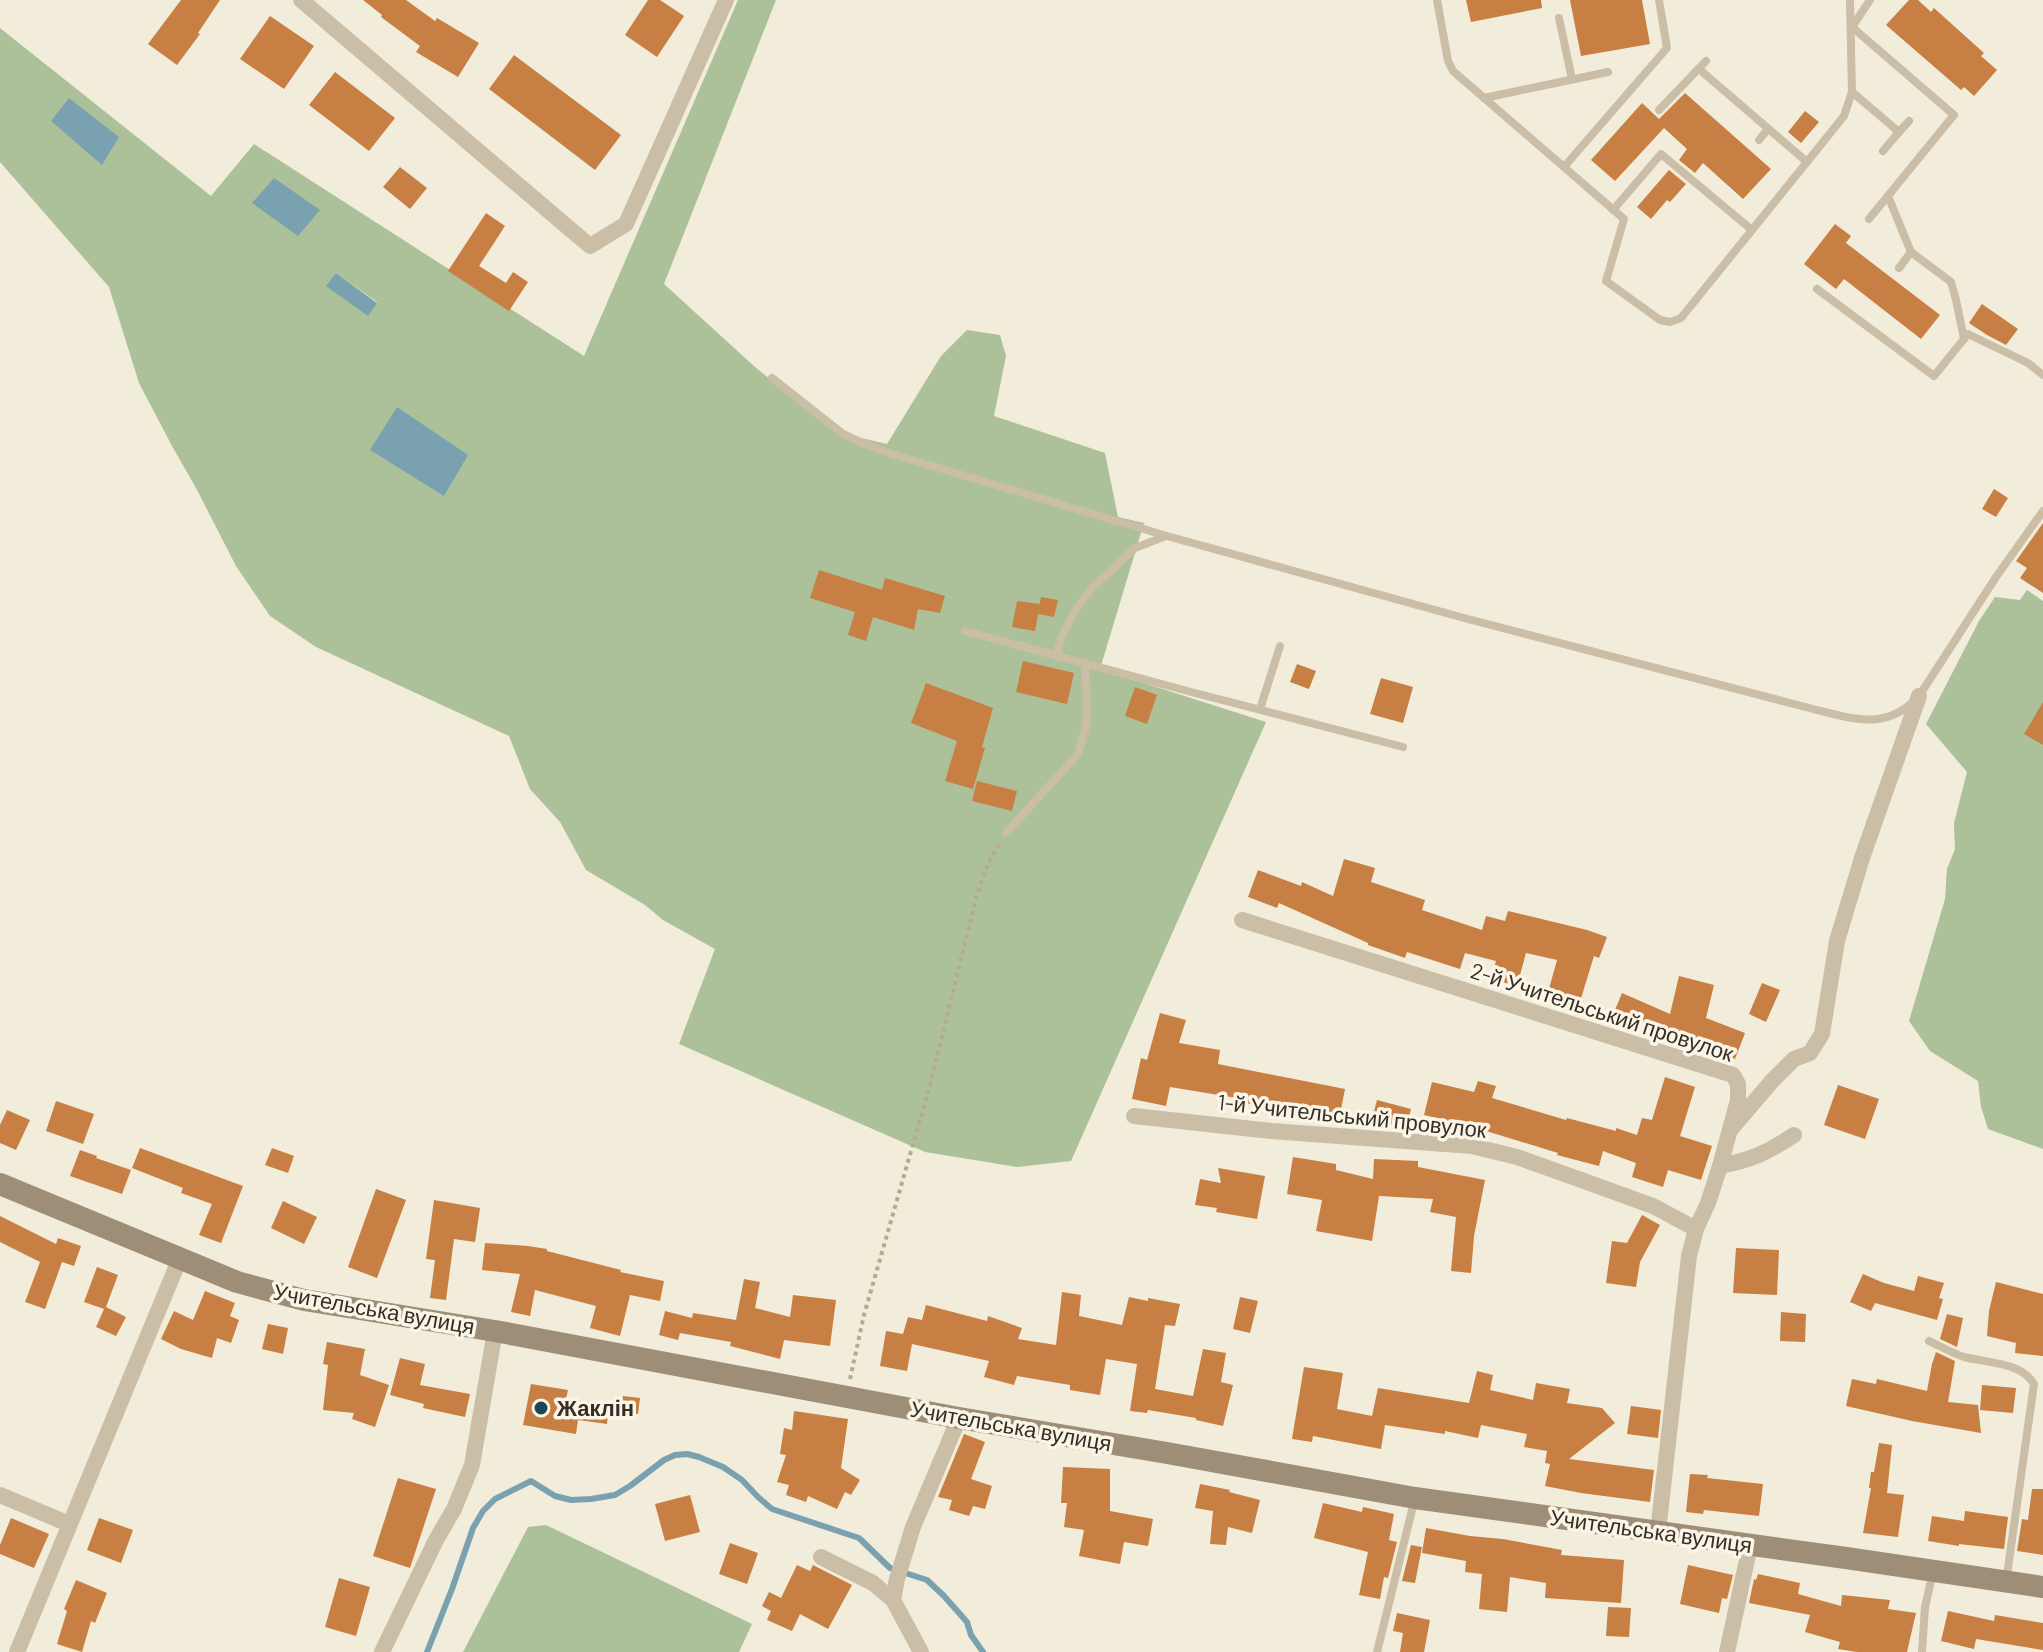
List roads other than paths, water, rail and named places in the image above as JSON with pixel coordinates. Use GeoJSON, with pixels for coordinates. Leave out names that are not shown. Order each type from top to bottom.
{"type":"FeatureCollection","features":[{"type":"Feature","properties":{"kind":"main road","name":"Учительська вулиця"},"geometry":{"type":"LineString","coordinates":[[0,1184],[237,1282],[304,1300],[495,1331],[959,1418],[1415,1498],[2043,1587]]}},
{"type":"Feature","properties":{"kind":"street"},"geometry":{"type":"LineString","coordinates":[[301,0],[590,246],[626,224],[726,0]]}},
{"type":"Feature","properties":{"kind":"street"},"geometry":{"type":"LineString","coordinates":[[1730,1130],[1794,1059],[1810,1053],[1822,1034],[1837,941],[1862,858],[1919,696]]}},
{"type":"Feature","properties":{"kind":"street","name":"2-й Учительський провулок"},"geometry":{"type":"LineString","coordinates":[[1242,920],[1733,1075],[1738,1084],[1738,1100],[1720,1166],[1689,1256],[1658,1532]]}},
{"type":"Feature","properties":{"kind":"street","name":"1-й Учительський провулок"},"geometry":{"type":"LineString","coordinates":[[1134,1116],[1271,1131],[1472,1146],[1517,1157],[1653,1206],[1696,1229]]}},
{"type":"Feature","properties":{"kind":"street"},"geometry":{"type":"LineString","coordinates":[[1720,1166],[1759,1156],[1794,1135]]}},
{"type":"Feature","properties":{"kind":"street"},"geometry":{"type":"LineString","coordinates":[[17,1652],[180,1258]]}},
{"type":"Feature","properties":{"kind":"street"},"geometry":{"type":"LineString","coordinates":[[382,1652],[454,1509],[472,1465],[495,1331]]}},
{"type":"Feature","properties":{"kind":"street"},"geometry":{"type":"LineString","coordinates":[[893,1600],[913,1527],[959,1418]]}},
{"type":"Feature","properties":{"kind":"street"},"geometry":{"type":"LineString","coordinates":[[0,1495],[69,1524]]}},
{"type":"Feature","properties":{"kind":"street"},"geometry":{"type":"LineString","coordinates":[[1727,1652],[1750,1546]]}},
{"type":"Feature","properties":{"kind":"street"},"geometry":{"type":"LineString","coordinates":[[821,1557],[873,1583],[893,1600],[921,1652]]}},
{"type":"Feature","properties":{"kind":"lane"},"geometry":{"type":"LineString","coordinates":[[1437,0],[1448,61],[1453,71],[1624,219],[1606,281],[1660,320],[1670,322],[1681,318],[1844,116],[1852,92],[1850,0]]}},
{"type":"Feature","properties":{"kind":"lane"},"geometry":{"type":"LineString","coordinates":[[1564,167],[1667,48],[1659,0]]}},
{"type":"Feature","properties":{"kind":"lane"},"geometry":{"type":"LineString","coordinates":[[1852,27],[1870,0]]}},
{"type":"Feature","properties":{"kind":"lane"},"geometry":{"type":"LineString","coordinates":[[1559,18],[1572,79]]}},
{"type":"Feature","properties":{"kind":"lane"},"geometry":{"type":"LineString","coordinates":[[1852,27],[1954,115],[1869,219]]}},
{"type":"Feature","properties":{"kind":"lane"},"geometry":{"type":"LineString","coordinates":[[1659,110],[1706,61]]}},
{"type":"Feature","properties":{"kind":"lane"},"geometry":{"type":"LineString","coordinates":[[1699,69],[1807,162]]}},
{"type":"Feature","properties":{"kind":"lane"},"geometry":{"type":"LineString","coordinates":[[1484,98],[1608,72]]}},
{"type":"Feature","properties":{"kind":"lane"},"geometry":{"type":"LineString","coordinates":[[1852,92],[1899,132]]}},
{"type":"Feature","properties":{"kind":"lane"},"geometry":{"type":"LineString","coordinates":[[1883,151],[1909,121]]}},
{"type":"Feature","properties":{"kind":"lane"},"geometry":{"type":"LineString","coordinates":[[1759,140],[1768,129]]}},
{"type":"Feature","properties":{"kind":"lane"},"geometry":{"type":"LineString","coordinates":[[1613,210],[1661,154],[1752,230]]}},
{"type":"Feature","properties":{"kind":"lane"},"geometry":{"type":"LineString","coordinates":[[1774,183],[1784,191]]}},
{"type":"Feature","properties":{"kind":"lane"},"geometry":{"type":"LineString","coordinates":[[1888,196],[1911,252],[1951,282],[1964,339]]}},
{"type":"Feature","properties":{"kind":"lane"},"geometry":{"type":"LineString","coordinates":[[1899,268],[1911,252]]}},
{"type":"Feature","properties":{"kind":"lane"},"geometry":{"type":"LineString","coordinates":[[1817,289],[1934,376],[1968,334],[2028,363],[2043,375]]}},
{"type":"Feature","properties":{"kind":"lane"},"geometry":{"type":"LineString","coordinates":[[772,378],[843,434],[867,445],[1167,536],[1464,618],[1865,721],[1898,713],[1919,696],[2043,511]]}},
{"type":"Feature","properties":{"kind":"lane"},"geometry":{"type":"LineString","coordinates":[[1056,656],[1062,636],[1090,590],[1135,548],[1167,536]]}},
{"type":"Feature","properties":{"kind":"lane"},"geometry":{"type":"LineString","coordinates":[[965,631],[1403,747]]}},
{"type":"Feature","properties":{"kind":"lane"},"geometry":{"type":"LineString","coordinates":[[1260,709],[1280,646]]}},
{"type":"Feature","properties":{"kind":"lane"},"geometry":{"type":"LineString","coordinates":[[1006,833],[1078,754],[1086,726],[1085,663]]}},
{"type":"Feature","properties":{"kind":"lane"},"geometry":{"type":"LineString","coordinates":[[1929,1341],[1961,1356],[2013,1367],[2029,1375],[2034,1384],[2006,1583]]}},
{"type":"Feature","properties":{"kind":"lane"},"geometry":{"type":"LineString","coordinates":[[1377,1652],[1415,1498]]}},
{"type":"Feature","properties":{"kind":"lane"},"geometry":{"type":"LineString","coordinates":[[1922,1652],[1925,1607],[1933,1571]]}},
{"type":"Feature","properties":{"kind":"water"},"geometry":{"type":"Polygon","coordinates":[[[69,98],[119,137],[102,165],[51,121],[69,98]]]}},
{"type":"Feature","properties":{"kind":"water"},"geometry":{"type":"Polygon","coordinates":[[[274,178],[320,210],[298,236],[252,203],[274,178]]]}},
{"type":"Feature","properties":{"kind":"water"},"geometry":{"type":"Polygon","coordinates":[[[336,273],[377,303],[368,316],[326,286],[336,273]]]}},
{"type":"Feature","properties":{"kind":"water"},"geometry":{"type":"Polygon","coordinates":[[[397,407],[468,455],[444,496],[370,450],[397,407]]]}},
{"type":"Feature","properties":{"kind":"waterway"},"geometry":{"type":"LineString","coordinates":[[427,1652],[473,1528],[495,1499],[531,1481],[555,1496],[571,1500],[615,1495],[664,1460],[687,1454],[723,1467],[742,1480],[772,1509],[859,1538],[890,1568],[927,1580],[967,1622],[971,1635],[983,1652]]}},
{"type":"Feature","properties":{"kind":"place","name":"Жаклін"},"geometry":{"type":"Point","coordinates":[541,1408]}}]}
